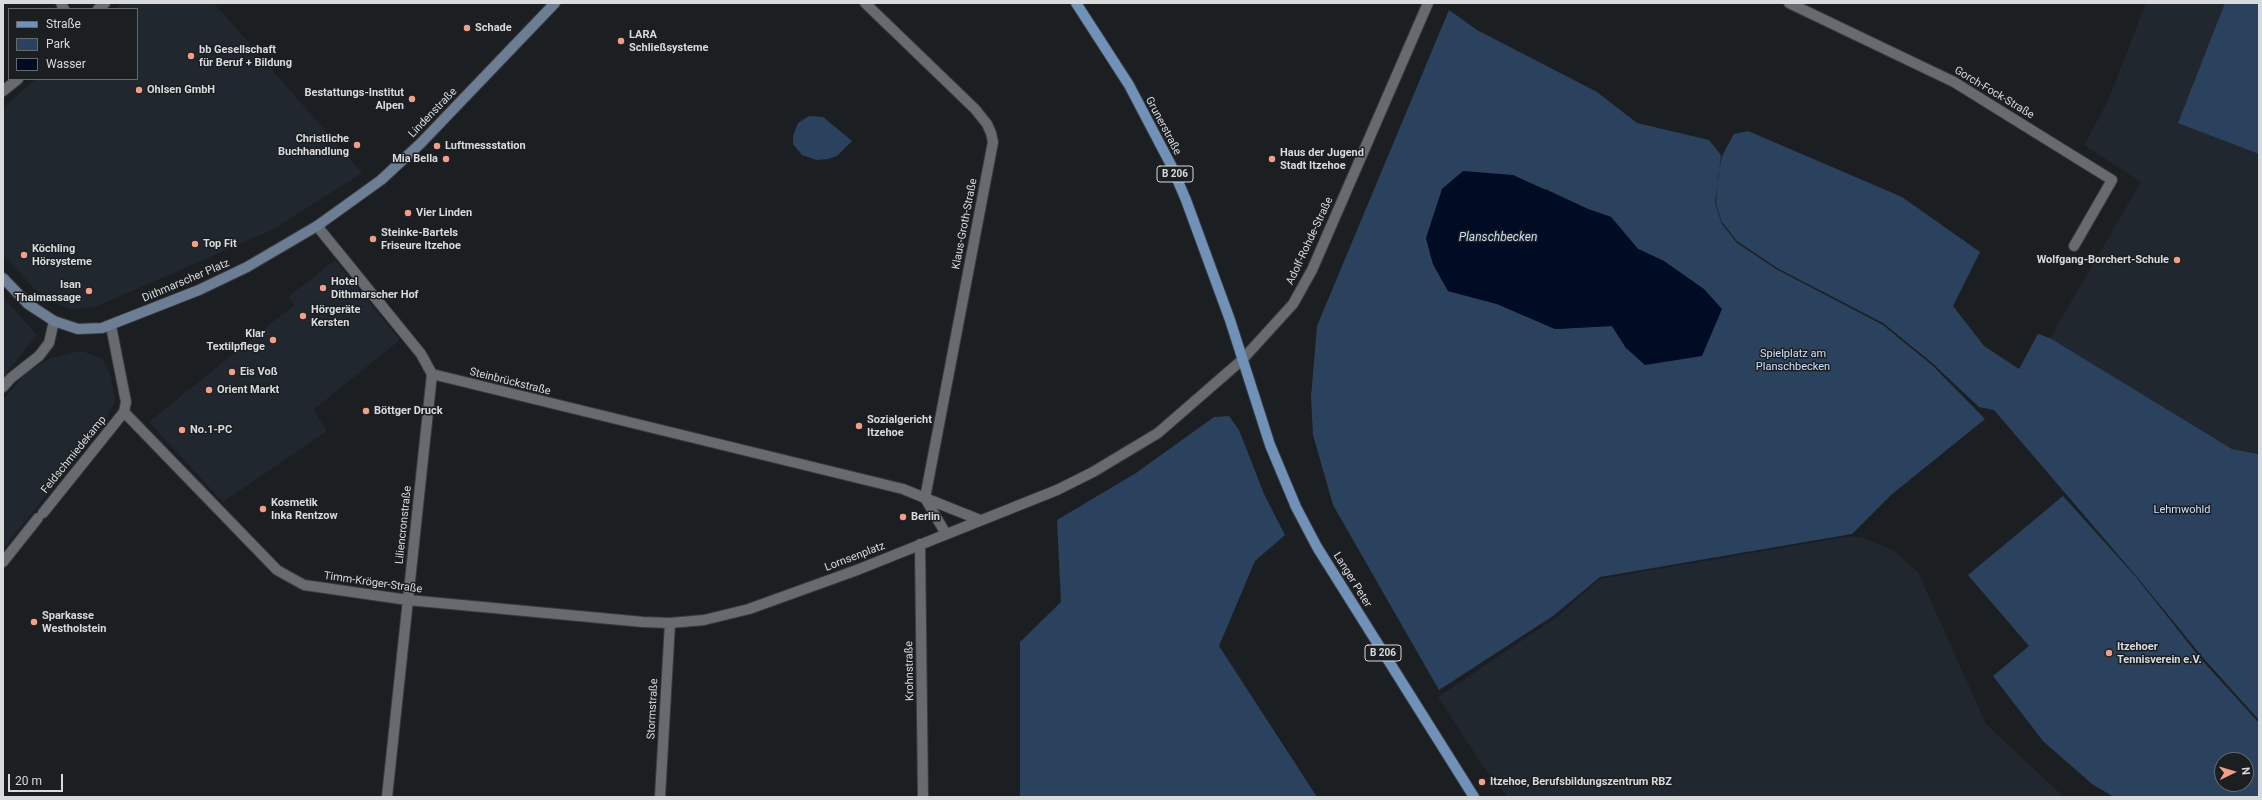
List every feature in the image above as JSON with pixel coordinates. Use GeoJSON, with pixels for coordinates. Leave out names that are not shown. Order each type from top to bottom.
{"type":"FeatureCollection","features":[{"type":"Feature","properties":{"kind":"main road","name":"Lindenstraße"},"geometry":{"type":"LineString","coordinates":[[317,226],[381,180],[420,144],[555,3]]}},
{"type":"Feature","properties":{"kind":"main road","name":"Grunerstraße"},"geometry":{"type":"LineString","coordinates":[[1076,3],[1129,85],[1170,165],[1189,207],[1230,320],[1242,360]]}},
{"type":"Feature","properties":{"kind":"main road","name":"Dithmarscher Platz"},"geometry":{"type":"LineString","coordinates":[[54,321],[78,329],[111,326],[199,290],[247,267],[317,226]]}},
{"type":"Feature","properties":{"kind":"main road"},"geometry":{"type":"LineString","coordinates":[[3,278],[28,304],[54,321]]}},
{"type":"Feature","properties":{"kind":"main road","name":"Langer Peter"},"geometry":{"type":"LineString","coordinates":[[1242,360],[1270,445],[1296,507],[1317,547],[1474,797]]}},
{"type":"Feature","properties":{"kind":"street","name":"Klaus-Groth-Straße"},"geometry":{"type":"LineString","coordinates":[[865,3],[975,109],[987,124],[993,142],[925,498]]}},
{"type":"Feature","properties":{"kind":"street","name":"Adolf-Rohde-Straße"},"geometry":{"type":"LineString","coordinates":[[1017,505],[1069,484],[1128,452],[1158,433],[1242,360],[1292,304],[1312,270],[1428,3]]}},
{"type":"Feature","properties":{"kind":"street","name":"Gorch-Fock-Straße"},"geometry":{"type":"LineString","coordinates":[[1793,4],[1954,82],[2112,180],[2074,246]]}},
{"type":"Feature","properties":{"kind":"street"},"geometry":{"type":"LineString","coordinates":[[3,91],[17,80]]}},
{"type":"Feature","properties":{"kind":"street"},"geometry":{"type":"LineString","coordinates":[[317,226],[421,354],[432,374]]}},
{"type":"Feature","properties":{"kind":"street"},"geometry":{"type":"LineString","coordinates":[[3,387],[11,378],[39,356],[49,343],[54,321]]}},
{"type":"Feature","properties":{"kind":"street"},"geometry":{"type":"LineString","coordinates":[[111,326],[124,388],[126,402],[124,412]]}},
{"type":"Feature","properties":{"kind":"street","name":"Steinbrückstraße"},"geometry":{"type":"LineString","coordinates":[[432,374],[903,489],[925,498]]}},
{"type":"Feature","properties":{"kind":"street","name":"Liliencronstraße"},"geometry":{"type":"LineString","coordinates":[[387,797],[432,374]]}},
{"type":"Feature","properties":{"kind":"street","name":"Feldschmiedekamp"},"geometry":{"type":"LineString","coordinates":[[3,562],[124,412]]}},
{"type":"Feature","properties":{"kind":"street","name":"Timm-Kröger-Straße"},"geometry":{"type":"LineString","coordinates":[[124,412],[230,524],[277,570],[287,578],[311,586],[408,600],[643,622],[670,623],[722,616],[773,600]]}},
{"type":"Feature","properties":{"kind":"street"},"geometry":{"type":"LineString","coordinates":[[925,498],[980,520]]}},
{"type":"Feature","properties":{"kind":"street"},"geometry":{"type":"LineString","coordinates":[[925,498],[946,534]]}},
{"type":"Feature","properties":{"kind":"street","name":"Lornsenplatz"},"geometry":{"type":"LineString","coordinates":[[773,600],[946,534],[1017,505]]}},
{"type":"Feature","properties":{"kind":"street","name":"Krohnstraße"},"geometry":{"type":"LineString","coordinates":[[920,544],[923,797]]}},
{"type":"Feature","properties":{"kind":"street","name":"Stormstraße"},"geometry":{"type":"LineString","coordinates":[[660,797],[670,623]]}},
{"type":"Feature","properties":{"kind":"shaded area"},"geometry":{"type":"Polygon","coordinates":[[[122,3],[214,3],[362,173],[272,230],[95,307],[70,309],[48,299],[33,287],[3,255],[3,108],[35,80],[138,80],[138,8],[116,8],[122,3]]]}},
{"type":"Feature","properties":{"kind":"shaded area","name":"Wolfgang-Borchert-Schule"},"geometry":{"type":"Polygon","coordinates":[[[2146,3],[2259,3],[2259,453],[2232,449],[2050,338],[2141,182],[2084,145],[2108,101],[2146,3]]]}},
{"type":"Feature","properties":{"kind":"shaded area"},"geometry":{"type":"Polygon","coordinates":[[[335,260],[400,340],[313,410],[327,431],[223,502],[149,422],[294,305],[288,297],[335,260]]]}},
{"type":"Feature","properties":{"kind":"shaded area"},"geometry":{"type":"Polygon","coordinates":[[[3,297],[37,335],[3,377],[3,297]]]}},
{"type":"Feature","properties":{"kind":"shaded area"},"geometry":{"type":"Polygon","coordinates":[[[81,351],[102,358],[111,376],[115,402],[103,425],[3,549],[3,400],[27,372],[51,358],[81,351]]]}},
{"type":"Feature","properties":{"kind":"shaded area"},"geometry":{"type":"Polygon","coordinates":[[[1851,536],[1866,539],[1893,550],[1918,572],[1986,724],[2064,797],[1508,797],[1485,769],[1438,697],[1557,617],[1600,579],[1851,536]]]}},
{"type":"Feature","properties":{"kind":"green space"},"geometry":{"type":"Polygon","coordinates":[[[2225,3],[2259,3],[2259,154],[2178,123],[2225,3]]]}},
{"type":"Feature","properties":{"kind":"green space","name":"Spielplatz am Planschbecken"},"geometry":{"type":"Polygon","coordinates":[[[1449,10],[1477,30],[1597,92],[1637,123],[1709,140],[1721,155],[1715,203],[1722,224],[1737,243],[1776,269],[1883,325],[1933,366],[1985,419],[1891,495],[1852,534],[1600,577],[1553,616],[1439,690],[1333,505],[1313,435],[1311,397],[1317,326],[1449,10]],[[1546,189],[1426,238],[1433,264],[1448,291],[1497,304],[1555,329],[1612,326],[1626,348],[1664,261],[1638,249],[1611,217],[1588,209],[1546,189]]]}},
{"type":"Feature","properties":{"kind":"green space"},"geometry":{"type":"Polygon","coordinates":[[[809,116],[823,117],[852,141],[837,156],[828,159],[817,160],[802,155],[793,144],[793,136],[798,123],[809,116]]]}},
{"type":"Feature","properties":{"kind":"green space","name":"Lehmwohld"},"geometry":{"type":"Polygon","coordinates":[[[1748,131],[1902,197],[1980,252],[1953,306],[1984,346],[2019,369],[2038,334],[2050,338],[2232,449],[2259,454],[2259,720],[2204,659],[2137,577],[1994,410],[1979,407],[1931,362],[1883,323],[1777,268],[1737,241],[1722,222],[1716,204],[1718,175],[1722,156],[1734,134],[1748,131]]]}},
{"type":"Feature","properties":{"kind":"green space"},"geometry":{"type":"Polygon","coordinates":[[[1229,416],[1239,430],[1264,494],[1285,535],[1255,561],[1219,646],[1317,797],[1020,797],[1020,642],[1061,602],[1057,520],[1136,473],[1214,417],[1229,416]]]}},
{"type":"Feature","properties":{"kind":"green space","name":"Itzehoer Tennisverein e.V."},"geometry":{"type":"Polygon","coordinates":[[[2063,496],[2136,577],[2201,659],[2259,723],[2259,797],[2114,797],[2092,784],[2043,741],[1993,676],[2029,646],[1968,575],[2063,496]]]}},
{"type":"Feature","properties":{"kind":"water","name":"Planschbecken"},"geometry":{"type":"Polygon","coordinates":[[[1463,171],[1513,175],[1588,209],[1611,217],[1638,249],[1664,261],[1704,289],[1722,309],[1702,356],[1645,365],[1626,348],[1612,326],[1555,329],[1497,304],[1448,291],[1433,264],[1426,238],[1442,189],[1463,171]]]}},
{"type":"Feature","properties":{"kind":"place","name":"Schade"},"geometry":{"type":"Point","coordinates":[467,28]}},
{"type":"Feature","properties":{"kind":"place","name":"LARA Schließsysteme"},"geometry":{"type":"Point","coordinates":[621,41]}},
{"type":"Feature","properties":{"kind":"place","name":"bb Gesellschaft für Beruf + Bildung"},"geometry":{"type":"Point","coordinates":[191,56]}},
{"type":"Feature","properties":{"kind":"place","name":"Ohlsen GmbH"},"geometry":{"type":"Point","coordinates":[139,90]}},
{"type":"Feature","properties":{"kind":"place","name":"Bestattungs-Institut Alpen"},"geometry":{"type":"Point","coordinates":[412,99]}},
{"type":"Feature","properties":{"kind":"place","name":"Christliche Buchhandlung"},"geometry":{"type":"Point","coordinates":[357,145]}},
{"type":"Feature","properties":{"kind":"place","name":"Luftmessstation"},"geometry":{"type":"Point","coordinates":[437,146]}},
{"type":"Feature","properties":{"kind":"place","name":"Mia Bella"},"geometry":{"type":"Point","coordinates":[446,159]}},
{"type":"Feature","properties":{"kind":"place","name":"Haus der Jugend Stadt Itzehoe"},"geometry":{"type":"Point","coordinates":[1272,159]}},
{"type":"Feature","properties":{"kind":"place","name":"Vier Linden"},"geometry":{"type":"Point","coordinates":[408,213]}},
{"type":"Feature","properties":{"kind":"place","name":"Steinke-Bartels Friseure Itzehoe"},"geometry":{"type":"Point","coordinates":[373,239]}},
{"type":"Feature","properties":{"kind":"place","name":"Top Fit"},"geometry":{"type":"Point","coordinates":[195,244]}},
{"type":"Feature","properties":{"kind":"place","name":"Köchling Hörsysteme"},"geometry":{"type":"Point","coordinates":[24,255]}},
{"type":"Feature","properties":{"kind":"place","name":"Wolfgang-Borchert-Schule"},"geometry":{"type":"Point","coordinates":[2177,260]}},
{"type":"Feature","properties":{"kind":"place","name":"Hotel Dithmarscher Hof"},"geometry":{"type":"Point","coordinates":[323,288]}},
{"type":"Feature","properties":{"kind":"place","name":"Isan Thaimassage"},"geometry":{"type":"Point","coordinates":[89,291]}},
{"type":"Feature","properties":{"kind":"place","name":"Hörgeräte Kersten"},"geometry":{"type":"Point","coordinates":[303,316]}},
{"type":"Feature","properties":{"kind":"place","name":"Klar Textilpflege"},"geometry":{"type":"Point","coordinates":[273,340]}},
{"type":"Feature","properties":{"kind":"place","name":"Eis Voß"},"geometry":{"type":"Point","coordinates":[232,372]}},
{"type":"Feature","properties":{"kind":"place","name":"Orient Markt"},"geometry":{"type":"Point","coordinates":[209,390]}},
{"type":"Feature","properties":{"kind":"place","name":"Böttger Druck"},"geometry":{"type":"Point","coordinates":[366,411]}},
{"type":"Feature","properties":{"kind":"place","name":"Sozialgericht Itzehoe"},"geometry":{"type":"Point","coordinates":[859,426]}},
{"type":"Feature","properties":{"kind":"place","name":"No.1-PC"},"geometry":{"type":"Point","coordinates":[182,430]}},
{"type":"Feature","properties":{"kind":"place","name":"Kosmetik Inka Rentzow"},"geometry":{"type":"Point","coordinates":[263,509]}},
{"type":"Feature","properties":{"kind":"place","name":"Berlin"},"geometry":{"type":"Point","coordinates":[903,517]}},
{"type":"Feature","properties":{"kind":"place","name":"Sparkasse Westholstein"},"geometry":{"type":"Point","coordinates":[34,622]}},
{"type":"Feature","properties":{"kind":"place","name":"Itzehoer Tennisverein e.V."},"geometry":{"type":"Point","coordinates":[2109,653]}},
{"type":"Feature","properties":{"kind":"place","name":"Itzehoe, Berufsbildungszentrum RBZ"},"geometry":{"type":"Point","coordinates":[1482,782]}}]}
